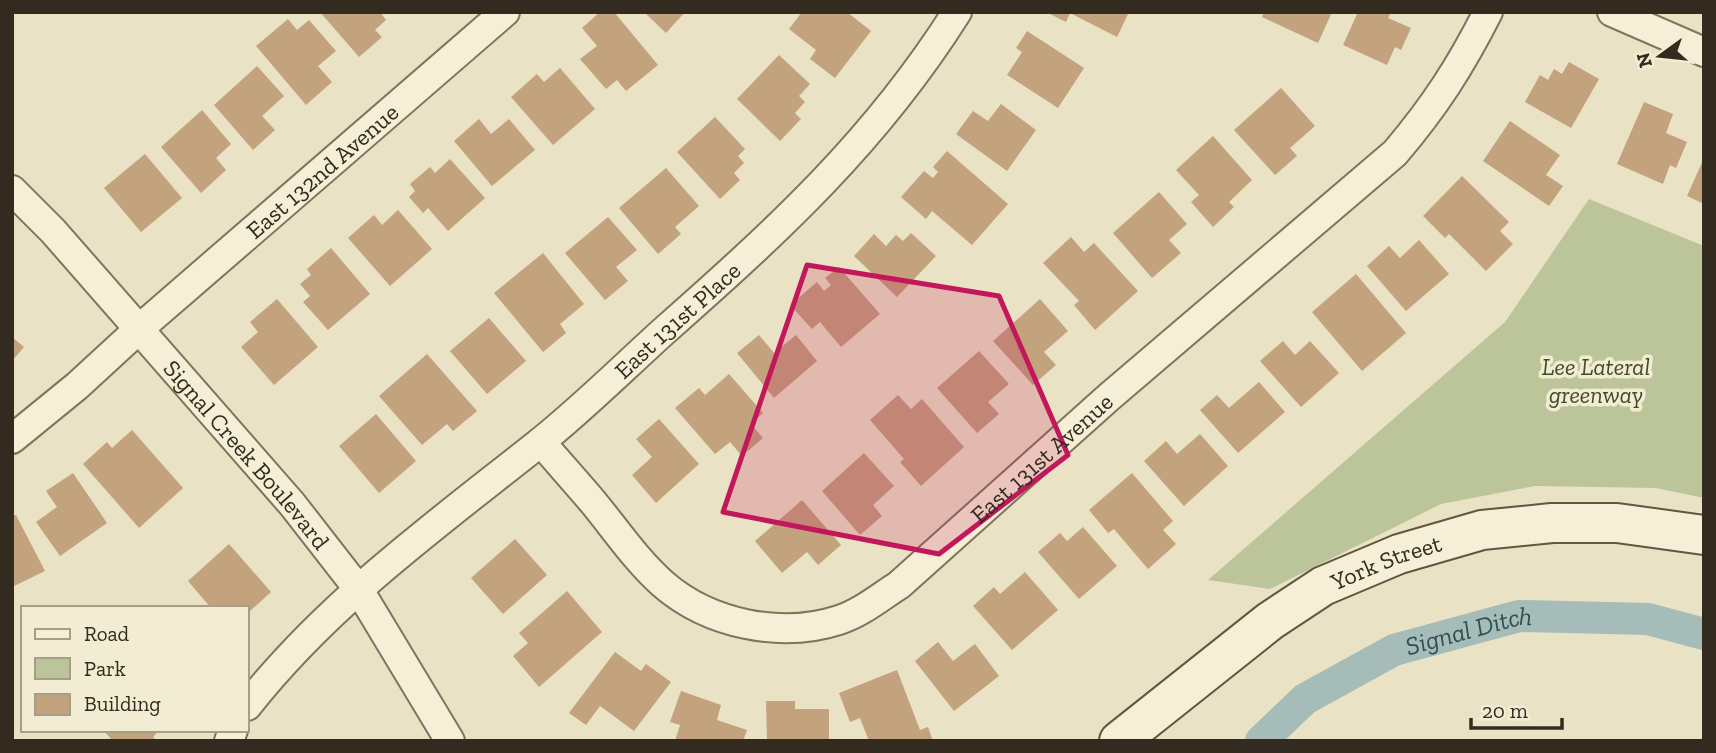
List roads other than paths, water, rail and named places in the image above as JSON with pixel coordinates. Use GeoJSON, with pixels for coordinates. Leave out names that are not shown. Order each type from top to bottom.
{"type":"FeatureCollection","features":[{"type":"Feature","properties":{"kind":"street","name":"East 132nd Avenue"},"geometry":{"type":"LineString","coordinates":[[12,439],[78,386],[139,329],[505,12]]}},
{"type":"Feature","properties":{"kind":"street","name":"East 131st Place"},"geometry":{"type":"LineString","coordinates":[[248,705],[273,673],[359,590],[414,541],[541,442],[767,240],[822,186],[900,95],[957,12]]}},
{"type":"Feature","properties":{"kind":"street","name":"East 131st Avenue"},"geometry":{"type":"LineString","coordinates":[[541,442],[594,502],[643,564],[683,599],[716,615],[780,628],[811,626],[841,619],[861,610],[899,585],[1109,397],[1395,153],[1430,112],[1462,63],[1488,12]]}},
{"type":"Feature","properties":{"kind":"street"},"geometry":{"type":"LineString","coordinates":[[1612,12],[1704,52]]}},
{"type":"Feature","properties":{"kind":"street","name":"Signal Creek Boulevard"},"geometry":{"type":"LineString","coordinates":[[12,190],[53,231],[292,505],[359,590],[450,741]]}},
{"type":"Feature","properties":{"kind":"street","name":"York Street"},"geometry":{"type":"LineString","coordinates":[[1119,741],[1270,621],[1323,586],[1399,554],[1482,530],[1552,523],[1617,523],[1704,535]]}},
{"type":"Feature","properties":{"kind":"waterway","name":"Signal Ditch"},"geometry":{"type":"LineString","coordinates":[[1261,741],[1305,699],[1394,650],[1519,616],[1648,619],[1704,634]]}},
{"type":"Feature","properties":{"kind":"park label","name":"Lee Lateral greenway"},"geometry":{"type":"Point","coordinates":[1596,380]}}]}
